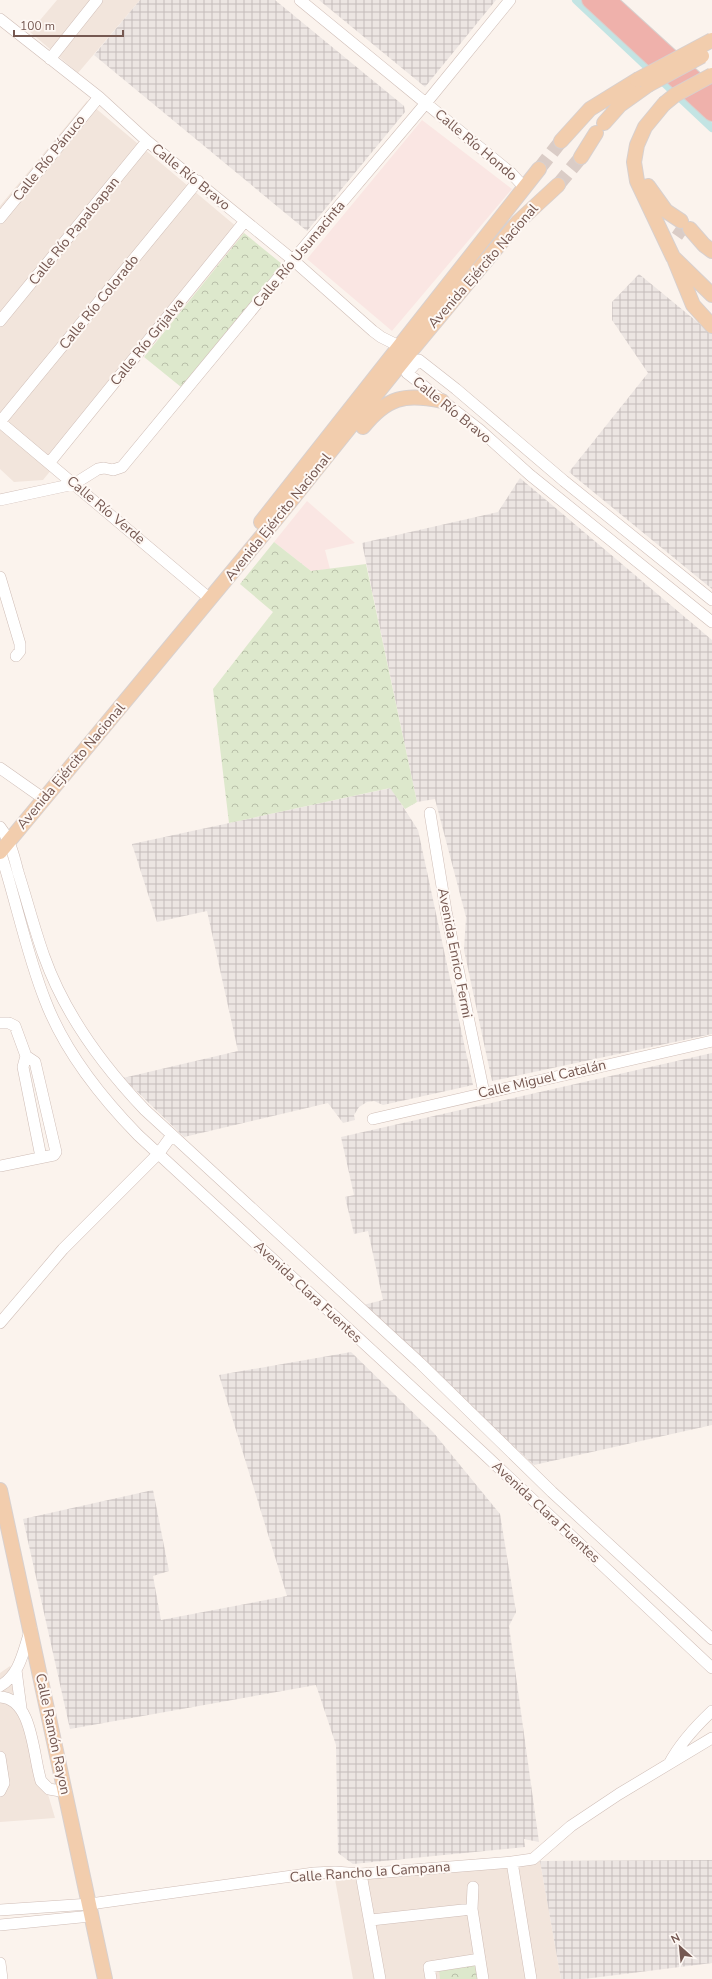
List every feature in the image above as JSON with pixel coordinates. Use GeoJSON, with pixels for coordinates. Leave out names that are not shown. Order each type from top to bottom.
{"type":"FeatureCollection","features":[{"type":"Feature","properties":{"kind":"highway"},"geometry":{"type":"LineString","coordinates":[[590,0],[712,113]]}},
{"type":"Feature","properties":{"kind":"highway"},"geometry":{"type":"LineString","coordinates":[[608,0],[712,95]]}},
{"type":"Feature","properties":{"kind":"main road"},"geometry":{"type":"LineString","coordinates":[[581,157],[600,128],[642,83],[712,40]]}},
{"type":"Feature","properties":{"kind":"main road"},"geometry":{"type":"LineString","coordinates":[[561,140],[590,109],[712,50]]}},
{"type":"Feature","properties":{"kind":"main road"},"geometry":{"type":"LineString","coordinates":[[708,248],[683,228],[666,211],[648,187],[643,162],[644,153],[650,136],[675,95],[712,75]]}},
{"type":"Feature","properties":{"kind":"main road"},"geometry":{"type":"LineString","coordinates":[[712,86],[667,107],[651,118],[640,136],[634,162],[637,181],[641,192],[652,211],[693,305],[712,326]]}},
{"type":"Feature","properties":{"kind":"main road","name":"Avenida Ejército Nacional"},"geometry":{"type":"LineString","coordinates":[[2,847],[207,596],[354,407],[390,357],[539,169]]}},
{"type":"Feature","properties":{"kind":"main road","name":"Avenida Ejército Nacional"},"geometry":{"type":"LineString","coordinates":[[2,847],[37,794],[207,596],[281,513],[518,222],[558,185]]}},
{"type":"Feature","properties":{"kind":"main road"},"geometry":{"type":"LineString","coordinates":[[673,257],[712,285]]}},
{"type":"Feature","properties":{"kind":"main road"},"geometry":{"type":"LineString","coordinates":[[673,257],[712,295]]}},
{"type":"Feature","properties":{"kind":"main road"},"geometry":{"type":"LineString","coordinates":[[673,257],[701,294],[712,305]]}},
{"type":"Feature","properties":{"kind":"main road"},"geometry":{"type":"LineString","coordinates":[[673,257],[698,302],[712,316]]}},
{"type":"Feature","properties":{"kind":"main road"},"geometry":{"type":"LineString","coordinates":[[350,428],[367,397],[400,353],[399,346]]}},
{"type":"Feature","properties":{"kind":"main road"},"geometry":{"type":"LineString","coordinates":[[281,513],[289,514],[293,511],[374,413],[382,407],[396,400],[421,396],[442,401]]}},
{"type":"Feature","properties":{"kind":"main road","name":"Calle Ramón Rayon"},"geometry":{"type":"LineString","coordinates":[[0,1490],[31,1628],[105,1979]]}},
{"type":"Feature","properties":{"kind":"street"},"geometry":{"type":"LineString","coordinates":[[50,59],[97,0]]}},
{"type":"Feature","properties":{"kind":"street","name":"Calle Río Hondo"},"geometry":{"type":"LineString","coordinates":[[300,0],[511,173],[524,187]]}},
{"type":"Feature","properties":{"kind":"street","name":"Calle Río Usumacinta"},"geometry":{"type":"LineString","coordinates":[[0,500],[74,484],[98,469],[118,470],[127,462],[510,0]]}},
{"type":"Feature","properties":{"kind":"street","name":"Calle Río Bravo"},"geometry":{"type":"LineString","coordinates":[[0,19],[99,97],[147,140],[293,260],[381,337],[399,346]]}},
{"type":"Feature","properties":{"kind":"street","name":"Calle Río Pánuco"},"geometry":{"type":"LineString","coordinates":[[0,218],[99,97]]}},
{"type":"Feature","properties":{"kind":"street","name":"Calle Río Papaloapan"},"geometry":{"type":"LineString","coordinates":[[0,321],[147,140]]}},
{"type":"Feature","properties":{"kind":"street","name":"Calle Río Colorado"},"geometry":{"type":"LineString","coordinates":[[0,422],[198,182]]}},
{"type":"Feature","properties":{"kind":"street","name":"Calle Río Grijalva"},"geometry":{"type":"LineString","coordinates":[[50,462],[245,221]]}},
{"type":"Feature","properties":{"kind":"street","name":"Calle Río Bravo"},"geometry":{"type":"LineString","coordinates":[[381,337],[390,357]]}},
{"type":"Feature","properties":{"kind":"street","name":"Calle Río Bravo"},"geometry":{"type":"LineString","coordinates":[[712,600],[564,481],[456,389],[418,360],[408,374],[480,430],[552,493],[712,622]]}},
{"type":"Feature","properties":{"kind":"street","name":"Calle Río Verde"},"geometry":{"type":"LineString","coordinates":[[0,422],[50,462],[207,596]]}},
{"type":"Feature","properties":{"kind":"street"},"geometry":{"type":"LineString","coordinates":[[505,453],[515,440]]}},
{"type":"Feature","properties":{"kind":"street"},"geometry":{"type":"LineString","coordinates":[[552,493],[564,481]]}},
{"type":"Feature","properties":{"kind":"street"},"geometry":{"type":"LineString","coordinates":[[0,577],[3,597],[20,644],[20,651],[16,656]]}},
{"type":"Feature","properties":{"kind":"street"},"geometry":{"type":"LineString","coordinates":[[0,768],[37,794]]}},
{"type":"Feature","properties":{"kind":"street","name":"Avenida Enrico Fermi"},"geometry":{"type":"LineString","coordinates":[[430,813],[446,911],[484,1093]]}},
{"type":"Feature","properties":{"kind":"street"},"geometry":{"type":"LineString","coordinates":[[2,847],[15,860]]}},
{"type":"Feature","properties":{"kind":"street","name":"Avenida Clara Fuentes"},"geometry":{"type":"LineString","coordinates":[[2,847],[15,860],[46,962],[74,1021],[92,1049],[119,1083],[172,1136],[420,1363],[552,1492],[712,1639]]}},
{"type":"Feature","properties":{"kind":"street","name":"Avenida Clara Fuentes"},"geometry":{"type":"LineString","coordinates":[[2,847],[35,971],[45,1002],[62,1033],[92,1081],[116,1111],[159,1153],[482,1452],[712,1668]]}},
{"type":"Feature","properties":{"kind":"street"},"geometry":{"type":"LineString","coordinates":[[0,1024],[9,1023],[14,1026],[26,1056],[35,1062],[56,1151],[54,1155],[0,1166]]}},
{"type":"Feature","properties":{"kind":"street","name":"Calle Miguel Catalán"},"geometry":{"type":"LineString","coordinates":[[373,1119],[712,1041]]}},
{"type":"Feature","properties":{"kind":"street"},"geometry":{"type":"LineString","coordinates":[[26,1056],[23,1067],[41,1157]]}},
{"type":"Feature","properties":{"kind":"street"},"geometry":{"type":"LineString","coordinates":[[0,1322],[63,1249],[159,1153],[172,1136]]}},
{"type":"Feature","properties":{"kind":"street"},"geometry":{"type":"LineString","coordinates":[[0,1686],[9,1681],[16,1670],[31,1628]]}},
{"type":"Feature","properties":{"kind":"street"},"geometry":{"type":"LineString","coordinates":[[16,1670],[21,1708],[26,1718],[41,1781],[49,1788],[66,1792]]}},
{"type":"Feature","properties":{"kind":"street"},"geometry":{"type":"LineString","coordinates":[[0,1697],[11,1699],[21,1708]]}},
{"type":"Feature","properties":{"kind":"street"},"geometry":{"type":"LineString","coordinates":[[668,1764],[680,1745],[697,1725],[712,1712]]}},
{"type":"Feature","properties":{"kind":"street"},"geometry":{"type":"LineString","coordinates":[[668,1764],[712,1738]]}},
{"type":"Feature","properties":{"kind":"street"},"geometry":{"type":"LineString","coordinates":[[0,1757],[4,1783],[0,1791]]}},
{"type":"Feature","properties":{"kind":"street","name":"Calle Rancho la Campana"},"geometry":{"type":"LineString","coordinates":[[90,1910],[314,1873],[335,1872],[361,1874],[533,1859],[571,1826],[668,1764]]}},
{"type":"Feature","properties":{"kind":"street"},"geometry":{"type":"LineString","coordinates":[[512,1862],[531,1979]]}},
{"type":"Feature","properties":{"kind":"street"},"geometry":{"type":"LineString","coordinates":[[361,1874],[371,1920],[380,1979]]}},
{"type":"Feature","properties":{"kind":"street"},"geometry":{"type":"LineString","coordinates":[[473,1887],[472,1909],[483,1979]]}},
{"type":"Feature","properties":{"kind":"street"},"geometry":{"type":"LineString","coordinates":[[371,1920],[472,1909]]}},
{"type":"Feature","properties":{"kind":"street"},"geometry":{"type":"LineString","coordinates":[[0,1910],[90,1910]]}},
{"type":"Feature","properties":{"kind":"street"},"geometry":{"type":"LineString","coordinates":[[0,1925],[90,1910]]}},
{"type":"Feature","properties":{"kind":"street"},"geometry":{"type":"LineString","coordinates":[[431,1979],[429,1967],[480,1959]]}},
{"type":"Feature","properties":{"kind":"street"},"geometry":{"type":"LineString","coordinates":[[0,1963],[2,1979]]}},
{"type":"Feature","properties":{"kind":"shaded area"},"geometry":{"type":"Polygon","coordinates":[[[57,0],[140,0],[78,73],[30,32],[57,0]]]}},
{"type":"Feature","properties":{"kind":"shaded area"},"geometry":{"type":"Polygon","coordinates":[[[140,0],[275,0],[404,106],[405,112],[307,231],[94,55],[140,0]]]}},
{"type":"Feature","properties":{"kind":"shaded area"},"geometry":{"type":"Polygon","coordinates":[[[319,0],[496,0],[425,87],[319,0]]]}},
{"type":"Feature","properties":{"kind":"shaded area"},"geometry":{"type":"Polygon","coordinates":[[[87,101],[244,233],[43,480],[14,482],[0,469],[0,206],[87,101]]]}},
{"type":"Feature","properties":{"kind":"shaded area"},"geometry":{"type":"Polygon","coordinates":[[[422,120],[512,189],[392,331],[307,259],[422,120]]]}},
{"type":"Feature","properties":{"kind":"shaded area"},"geometry":{"type":"Polygon","coordinates":[[[639,274],[712,334],[712,589],[569,472],[648,373],[612,320],[612,302],[639,274]]]}},
{"type":"Feature","properties":{"kind":"shaded area"},"geometry":{"type":"Polygon","coordinates":[[[520,478],[712,640],[712,1034],[492,1081],[464,950],[466,917],[435,799],[417,802],[362,543],[498,512],[520,478]]]}},
{"type":"Feature","properties":{"kind":"shaded area"},"geometry":{"type":"Polygon","coordinates":[[[307,501],[355,543],[325,550],[330,569],[311,571],[274,542],[307,501]]]}},
{"type":"Feature","properties":{"kind":"shaded area"},"geometry":{"type":"Polygon","coordinates":[[[391,788],[418,830],[473,1085],[383,1105],[374,1101],[367,1102],[359,1107],[354,1115],[355,1120],[343,1123],[328,1103],[184,1137],[123,1078],[238,1051],[207,911],[157,922],[132,844],[391,788]]]}},
{"type":"Feature","properties":{"kind":"shaded area"},"geometry":{"type":"Polygon","coordinates":[[[712,1053],[712,1425],[534,1465],[363,1305],[383,1300],[368,1231],[354,1234],[345,1197],[354,1195],[341,1137],[712,1053]]]}},
{"type":"Feature","properties":{"kind":"shaded area"},"geometry":{"type":"Polygon","coordinates":[[[351,1352],[433,1432],[500,1514],[516,1612],[509,1626],[539,1842],[524,1839],[525,1847],[353,1864],[338,1853],[336,1745],[316,1685],[70,1729],[23,1519],[153,1490],[169,1571],[153,1576],[161,1620],[287,1596],[219,1375],[351,1352]]]}},
{"type":"Feature","properties":{"kind":"shaded area"},"geometry":{"type":"Polygon","coordinates":[[[10,1666],[55,1818],[0,1822],[0,1673],[10,1666]]]}},
{"type":"Feature","properties":{"kind":"shaded area"},"geometry":{"type":"Polygon","coordinates":[[[712,1860],[712,1963],[584,1979],[561,1979],[540,1861],[712,1860]]]}},
{"type":"Feature","properties":{"kind":"shaded area"},"geometry":{"type":"Polygon","coordinates":[[[540,1861],[561,1979],[353,1979],[335,1879],[540,1861]]]}},
{"type":"Feature","properties":{"kind":"green space"},"geometry":{"type":"Polygon","coordinates":[[[244,233],[282,264],[181,387],[144,357],[244,233]]]}},
{"type":"Feature","properties":{"kind":"green space"},"geometry":{"type":"Polygon","coordinates":[[[274,542],[311,571],[366,564],[417,802],[405,809],[390,788],[229,823],[213,689],[273,612],[240,584],[274,542]]]}},
{"type":"Feature","properties":{"kind":"green space"},"geometry":{"type":"Polygon","coordinates":[[[480,1965],[482,1979],[440,1979],[439,1969],[480,1965]]]}},
{"type":"Feature","properties":{"kind":"waterway"},"geometry":{"type":"LineString","coordinates":[[576,0],[712,128]]}},
{"type":"Feature","properties":{"kind":"tunnel"},"geometry":{"type":"LineString","coordinates":[[539,169],[561,141]]}},
{"type":"Feature","properties":{"kind":"tunnel"},"geometry":{"type":"LineString","coordinates":[[558,185],[581,157]]}},
{"type":"Feature","properties":{"kind":"tunnel"},"geometry":{"type":"LineString","coordinates":[[676,227],[686,234]]}}]}
